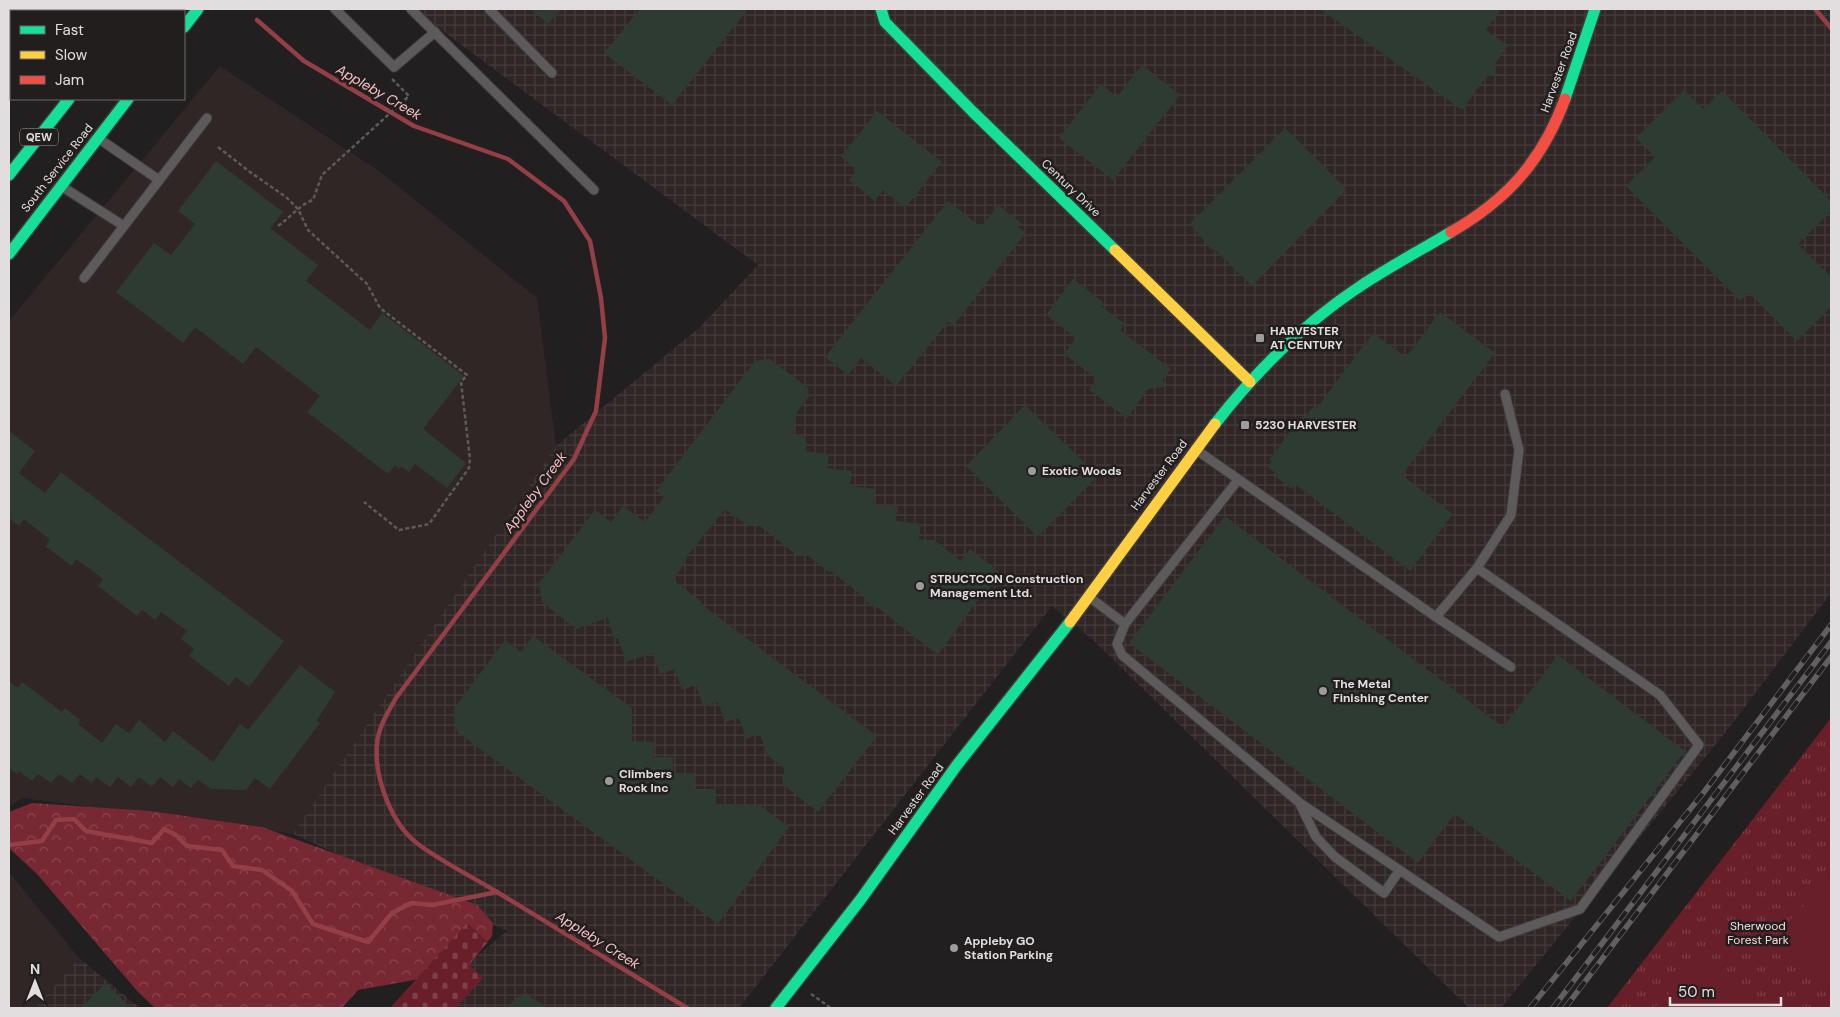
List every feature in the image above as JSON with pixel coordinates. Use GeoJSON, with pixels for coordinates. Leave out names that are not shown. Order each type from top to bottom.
{"type":"FeatureCollection","features":[{"type":"Feature","properties":{"kind":"main road"},"geometry":{"type":"LineString","coordinates":[[185,26],[198,9]]}},
{"type":"Feature","properties":{"kind":"main road","name":"Century Drive"},"geometry":{"type":"LineString","coordinates":[[881,9],[885,22],[973,112],[1250,382]]}},
{"type":"Feature","properties":{"kind":"main road","name":"Harvester Road"},"geometry":{"type":"LineString","coordinates":[[776,1008],[862,898],[957,765],[1046,654],[1170,480],[1250,382],[1297,335],[1328,309],[1403,259],[1456,231],[1488,210],[1514,185],[1544,144],[1566,99],[1596,9]]}},
{"type":"Feature","properties":{"kind":"main road","name":"QEW"},"geometry":{"type":"LineString","coordinates":[[9,175],[68,100]]}},
{"type":"Feature","properties":{"kind":"main road","name":"South Service Road"},"geometry":{"type":"LineString","coordinates":[[9,254],[127,100]]}},
{"type":"Feature","properties":{"kind":"lane"},"geometry":{"type":"LineString","coordinates":[[336,9],[394,67],[435,32]]}},
{"type":"Feature","properties":{"kind":"lane"},"geometry":{"type":"LineString","coordinates":[[412,9],[594,190]]}},
{"type":"Feature","properties":{"kind":"lane"},"geometry":{"type":"LineString","coordinates":[[489,9],[552,73]]}},
{"type":"Feature","properties":{"kind":"lane"},"geometry":{"type":"LineString","coordinates":[[84,278],[207,118]]}},
{"type":"Feature","properties":{"kind":"lane"},"geometry":{"type":"LineString","coordinates":[[98,138],[160,180]]}},
{"type":"Feature","properties":{"kind":"lane"},"geometry":{"type":"LineString","coordinates":[[61,186],[124,226]]}},
{"type":"Feature","properties":{"kind":"lane"},"geometry":{"type":"LineString","coordinates":[[1436,617],[1477,568],[1511,515],[1519,450],[1506,394]]}},
{"type":"Feature","properties":{"kind":"lane"},"geometry":{"type":"LineString","coordinates":[[1195,449],[1511,667]]}},
{"type":"Feature","properties":{"kind":"lane"},"geometry":{"type":"LineString","coordinates":[[1238,480],[1126,624],[1117,644],[1122,655],[1300,804],[1499,937],[1580,909],[1699,745],[1660,695],[1477,568]]}},
{"type":"Feature","properties":{"kind":"lane"},"geometry":{"type":"LineString","coordinates":[[1088,596],[1126,624]]}},
{"type":"Feature","properties":{"kind":"lane"},"geometry":{"type":"LineString","coordinates":[[1300,804],[1316,837],[1335,857],[1384,893],[1399,871]]}},
{"type":"Feature","properties":{"kind":"path"},"geometry":{"type":"LineString","coordinates":[[278,226],[290,218],[302,204],[313,200],[322,175],[409,96],[389,76]]}},
{"type":"Feature","properties":{"kind":"path"},"geometry":{"type":"LineString","coordinates":[[218,147],[286,197],[298,209],[308,230],[367,284],[380,308],[467,375],[461,382],[470,459],[469,468],[426,526],[399,530],[364,502]]}},
{"type":"Feature","properties":{"kind":"path"},"geometry":{"type":"LineString","coordinates":[[450,483],[456,487]]}},
{"type":"Feature","properties":{"kind":"path"},"geometry":{"type":"LineString","coordinates":[[792,988],[814,995],[831,1008]]}},
{"type":"Feature","properties":{"kind":"shaded area"},"geometry":{"type":"Polygon","coordinates":[[[413,9],[1831,9],[1831,593],[1729,728],[1501,1008],[1469,1008],[1095,642],[1052,606],[739,1008],[415,1008],[507,931],[293,834],[556,446],[700,327],[758,265],[413,9]]]}},
{"type":"Feature","properties":{"kind":"shaded area"},"geometry":{"type":"Polygon","coordinates":[[[220,66],[379,171],[537,298],[556,446],[413,677],[293,834],[22,798],[9,807],[9,321],[220,66]]]}},
{"type":"Feature","properties":{"kind":"shaded area"},"geometry":{"type":"Polygon","coordinates":[[[9,872],[79,958],[35,1008],[9,1008],[9,872]]]}},
{"type":"Feature","properties":{"kind":"shaded area"},"geometry":{"type":"Polygon","coordinates":[[[79,958],[140,1008],[35,1008],[79,958]]]}},
{"type":"Feature","properties":{"kind":"green space","name":"Sherwood Forest Park"},"geometry":{"type":"Polygon","coordinates":[[[1831,718],[1831,1008],[1607,1008],[1831,718]]]}},
{"type":"Feature","properties":{"kind":"green space"},"geometry":{"type":"Polygon","coordinates":[[[32,803],[150,811],[262,827],[477,905],[493,923],[492,936],[465,971],[358,990],[342,1008],[155,1008],[138,992],[37,874],[9,848],[9,812],[32,803]]]}},
{"type":"Feature","properties":{"kind":"green space"},"geometry":{"type":"Polygon","coordinates":[[[1831,877],[1831,990],[1775,936],[1831,877]]]}},
{"type":"Feature","properties":{"kind":"green space"},"geometry":{"type":"Polygon","coordinates":[[[467,923],[488,942],[468,964],[483,978],[456,1008],[390,1008],[467,923]]]}},
{"type":"Feature","properties":{"kind":"green space"},"geometry":{"type":"Polygon","coordinates":[[[1704,958],[1755,1008],[1654,1008],[1704,958]]]}},
{"type":"Feature","properties":{"kind":"building"},"geometry":{"type":"Polygon","coordinates":[[[531,9],[562,9],[548,24],[531,9]]]}},
{"type":"Feature","properties":{"kind":"building"},"geometry":{"type":"Polygon","coordinates":[[[640,9],[748,9],[672,105],[604,53],[640,9]]]}},
{"type":"Feature","properties":{"kind":"building"},"geometry":{"type":"Polygon","coordinates":[[[1320,9],[1501,9],[1486,30],[1508,46],[1495,64],[1497,75],[1486,77],[1462,110],[1320,9]]]}},
{"type":"Feature","properties":{"kind":"building"},"geometry":{"type":"Polygon","coordinates":[[[1142,65],[1180,95],[1113,180],[1059,138],[1101,84],[1117,97],[1142,65]]]}},
{"type":"Feature","properties":{"kind":"building"},"geometry":{"type":"Polygon","coordinates":[[[1684,90],[1703,109],[1722,91],[1831,201],[1831,211],[1798,244],[1831,277],[1831,307],[1797,341],[1749,293],[1740,301],[1626,186],[1655,157],[1636,138],[1684,90]]]}},
{"type":"Feature","properties":{"kind":"building"},"geometry":{"type":"Polygon","coordinates":[[[877,111],[942,162],[905,208],[883,190],[875,201],[849,180],[857,170],[841,157],[877,111]]]}},
{"type":"Feature","properties":{"kind":"building"},"geometry":{"type":"Polygon","coordinates":[[[1285,128],[1347,189],[1252,286],[1214,249],[1212,250],[1190,224],[1285,128]]]}},
{"type":"Feature","properties":{"kind":"building"},"geometry":{"type":"Polygon","coordinates":[[[216,161],[283,212],[270,228],[318,265],[306,281],[370,330],[382,313],[464,376],[423,429],[466,463],[447,488],[415,464],[409,472],[402,467],[399,469],[395,465],[388,474],[307,412],[320,396],[256,347],[243,364],[195,327],[183,343],[116,292],[154,243],[171,255],[195,224],[178,211],[216,161]]]}},
{"type":"Feature","properties":{"kind":"building"},"geometry":{"type":"Polygon","coordinates":[[[948,201],[981,227],[998,205],[1021,223],[1018,227],[1026,233],[953,326],[948,322],[896,386],[861,358],[848,375],[825,357],[948,201]]]}},
{"type":"Feature","properties":{"kind":"building"},"geometry":{"type":"Polygon","coordinates":[[[1073,279],[1103,302],[1101,306],[1125,324],[1120,330],[1171,369],[1163,379],[1164,387],[1148,389],[1127,418],[1089,390],[1097,379],[1064,354],[1076,338],[1046,315],[1073,279]]]}},
{"type":"Feature","properties":{"kind":"building"},"geometry":{"type":"Polygon","coordinates":[[[1440,312],[1495,353],[1402,475],[1453,514],[1410,571],[1295,484],[1292,489],[1276,477],[1278,475],[1268,467],[1272,461],[1269,460],[1302,416],[1304,418],[1313,407],[1316,409],[1373,333],[1406,357],[1440,312]]]}},
{"type":"Feature","properties":{"kind":"building","name":"STRUCTCON Construction Management Ltd."},"geometry":{"type":"Polygon","coordinates":[[[770,359],[808,388],[809,396],[797,412],[793,435],[806,437],[804,451],[829,454],[827,468],[852,471],[850,486],[875,489],[873,504],[898,507],[896,521],[921,524],[919,539],[934,540],[961,561],[970,549],[999,572],[989,586],[991,587],[982,599],[980,597],[938,655],[877,607],[876,609],[863,599],[865,598],[831,571],[830,573],[807,555],[798,556],[757,524],[748,526],[725,509],[688,555],[684,561],[686,562],[673,580],[702,602],[701,604],[877,736],[818,812],[783,785],[782,776],[786,770],[767,755],[760,734],[746,739],[739,718],[725,722],[718,702],[703,706],[696,685],[682,690],[675,669],[660,674],[653,653],[626,662],[618,638],[614,639],[608,618],[576,629],[542,602],[539,583],[595,510],[611,522],[623,506],[645,522],[664,497],[656,491],[755,361],[770,359]]]}},
{"type":"Feature","properties":{"kind":"building","name":"Exotic Woods"},"geometry":{"type":"Polygon","coordinates":[[[1025,405],[1098,476],[1038,537],[966,466],[1025,405]]]}},
{"type":"Feature","properties":{"kind":"building"},"geometry":{"type":"Polygon","coordinates":[[[9,431],[35,451],[19,473],[45,493],[61,472],[284,641],[249,687],[236,677],[229,686],[189,656],[194,649],[181,639],[187,631],[161,612],[155,620],[142,610],[137,616],[98,586],[103,579],[76,559],[72,566],[45,546],[50,540],[24,519],[19,526],[9,518],[9,431]]]}},
{"type":"Feature","properties":{"kind":"building","name":"The Metal Finishing Center"},"geometry":{"type":"Polygon","coordinates":[[[1225,516],[1503,727],[1558,655],[1685,751],[1571,901],[1455,814],[1418,863],[1129,643],[1225,516]]]}},
{"type":"Feature","properties":{"kind":"building","name":"Climbers Rock Inc"},"geometry":{"type":"Polygon","coordinates":[[[533,636],[632,708],[632,741],[654,742],[653,757],[673,757],[673,773],[694,773],[694,789],[716,789],[716,804],[759,805],[789,827],[718,924],[457,732],[453,710],[505,640],[521,652],[533,636]]]}},
{"type":"Feature","properties":{"kind":"building"},"geometry":{"type":"Polygon","coordinates":[[[300,665],[335,692],[317,720],[320,723],[270,789],[255,778],[246,790],[211,789],[198,780],[191,788],[179,779],[173,787],[160,777],[152,787],[139,777],[131,787],[118,777],[110,787],[96,777],[92,783],[80,774],[72,783],[59,774],[51,783],[38,774],[32,781],[19,771],[17,774],[9,768],[9,681],[18,688],[22,682],[62,712],[65,708],[80,720],[78,724],[102,743],[116,724],[129,733],[139,720],[165,742],[173,731],[213,762],[240,724],[248,730],[300,665]]]}},
{"type":"Feature","properties":{"kind":"building"},"geometry":{"type":"Polygon","coordinates":[[[106,983],[131,1008],[81,1008],[106,983]]]}},
{"type":"Feature","properties":{"kind":"building"},"geometry":{"type":"Polygon","coordinates":[[[528,995],[548,1008],[507,1008],[517,997],[528,995]]]}},
{"type":"Feature","properties":{"kind":"waterway"},"geometry":{"type":"LineString","coordinates":[[1815,9],[1831,28]]}},
{"type":"Feature","properties":{"kind":"waterway","name":"Appleby Creek"},"geometry":{"type":"LineString","coordinates":[[257,20],[304,61],[414,126],[508,159],[564,201],[590,241],[601,298],[605,338],[596,411],[574,459],[396,698],[379,732],[377,744],[378,771],[386,799],[392,812],[408,835],[427,851],[497,892]]}},
{"type":"Feature","properties":{"kind":"waterway","name":"Appleby Creek"},"geometry":{"type":"LineString","coordinates":[[9,845],[42,841],[56,820],[74,819],[86,831],[152,843],[164,829],[176,835],[187,846],[222,850],[233,866],[262,870],[292,891],[313,924],[368,942],[392,913],[411,903],[432,905],[497,892],[687,1008]]}},
{"type":"Feature","properties":{"kind":"railway"},"geometry":{"type":"LineString","coordinates":[[1530,1008],[1704,792],[1831,625]]}},
{"type":"Feature","properties":{"kind":"railway"},"geometry":{"type":"LineString","coordinates":[[1553,1008],[1831,642]]}},
{"type":"Feature","properties":{"kind":"railway"},"geometry":{"type":"LineString","coordinates":[[1565,1008],[1831,657]]}},
{"type":"Feature","properties":{"kind":"traffic: fast"},"geometry":{"type":"LineString","coordinates":[[185,26],[198,9]]}},
{"type":"Feature","properties":{"kind":"traffic: fast"},"geometry":{"type":"LineString","coordinates":[[881,9],[885,22],[973,112],[1115,250]]}},
{"type":"Feature","properties":{"kind":"traffic: fast"},"geometry":{"type":"LineString","coordinates":[[1565,99],[1595,9]]}},
{"type":"Feature","properties":{"kind":"traffic: fast"},"geometry":{"type":"LineString","coordinates":[[9,175],[68,100]]}},
{"type":"Feature","properties":{"kind":"traffic: fast"},"geometry":{"type":"LineString","coordinates":[[9,254],[127,100]]}},
{"type":"Feature","properties":{"kind":"traffic: fast"},"geometry":{"type":"LineString","coordinates":[[1215,424],[1282,348],[1320,315],[1373,278],[1451,232]]}},
{"type":"Feature","properties":{"kind":"traffic: fast"},"geometry":{"type":"LineString","coordinates":[[776,1008],[861,899],[957,765],[1070,622]]}},
{"type":"Feature","properties":{"kind":"traffic: slow"},"geometry":{"type":"LineString","coordinates":[[1115,250],[1250,382]]}},
{"type":"Feature","properties":{"kind":"traffic: slow"},"geometry":{"type":"LineString","coordinates":[[1070,622],[1215,424]]}},
{"type":"Feature","properties":{"kind":"traffic: jam"},"geometry":{"type":"LineString","coordinates":[[1451,232],[1489,206],[1520,177],[1534,160],[1545,141],[1565,99]]}},
{"type":"Feature","properties":{"kind":"place","name":"HARVESTER AT CENTURY"},"geometry":{"type":"Point","coordinates":[1260,338]}},
{"type":"Feature","properties":{"kind":"place","name":"5230 HARVESTER"},"geometry":{"type":"Point","coordinates":[1245,425]}},
{"type":"Feature","properties":{"kind":"place","name":"Exotic Woods"},"geometry":{"type":"Point","coordinates":[1032,471]}},
{"type":"Feature","properties":{"kind":"place","name":"STRUCTCON Construction Management Ltd."},"geometry":{"type":"Point","coordinates":[920,586]}},
{"type":"Feature","properties":{"kind":"place","name":"The Metal Finishing Center"},"geometry":{"type":"Point","coordinates":[1323,691]}},
{"type":"Feature","properties":{"kind":"place","name":"Climbers Rock Inc"},"geometry":{"type":"Point","coordinates":[609,781]}},
{"type":"Feature","properties":{"kind":"place","name":"Appleby GO Station Parking"},"geometry":{"type":"Point","coordinates":[954,948]}}]}
